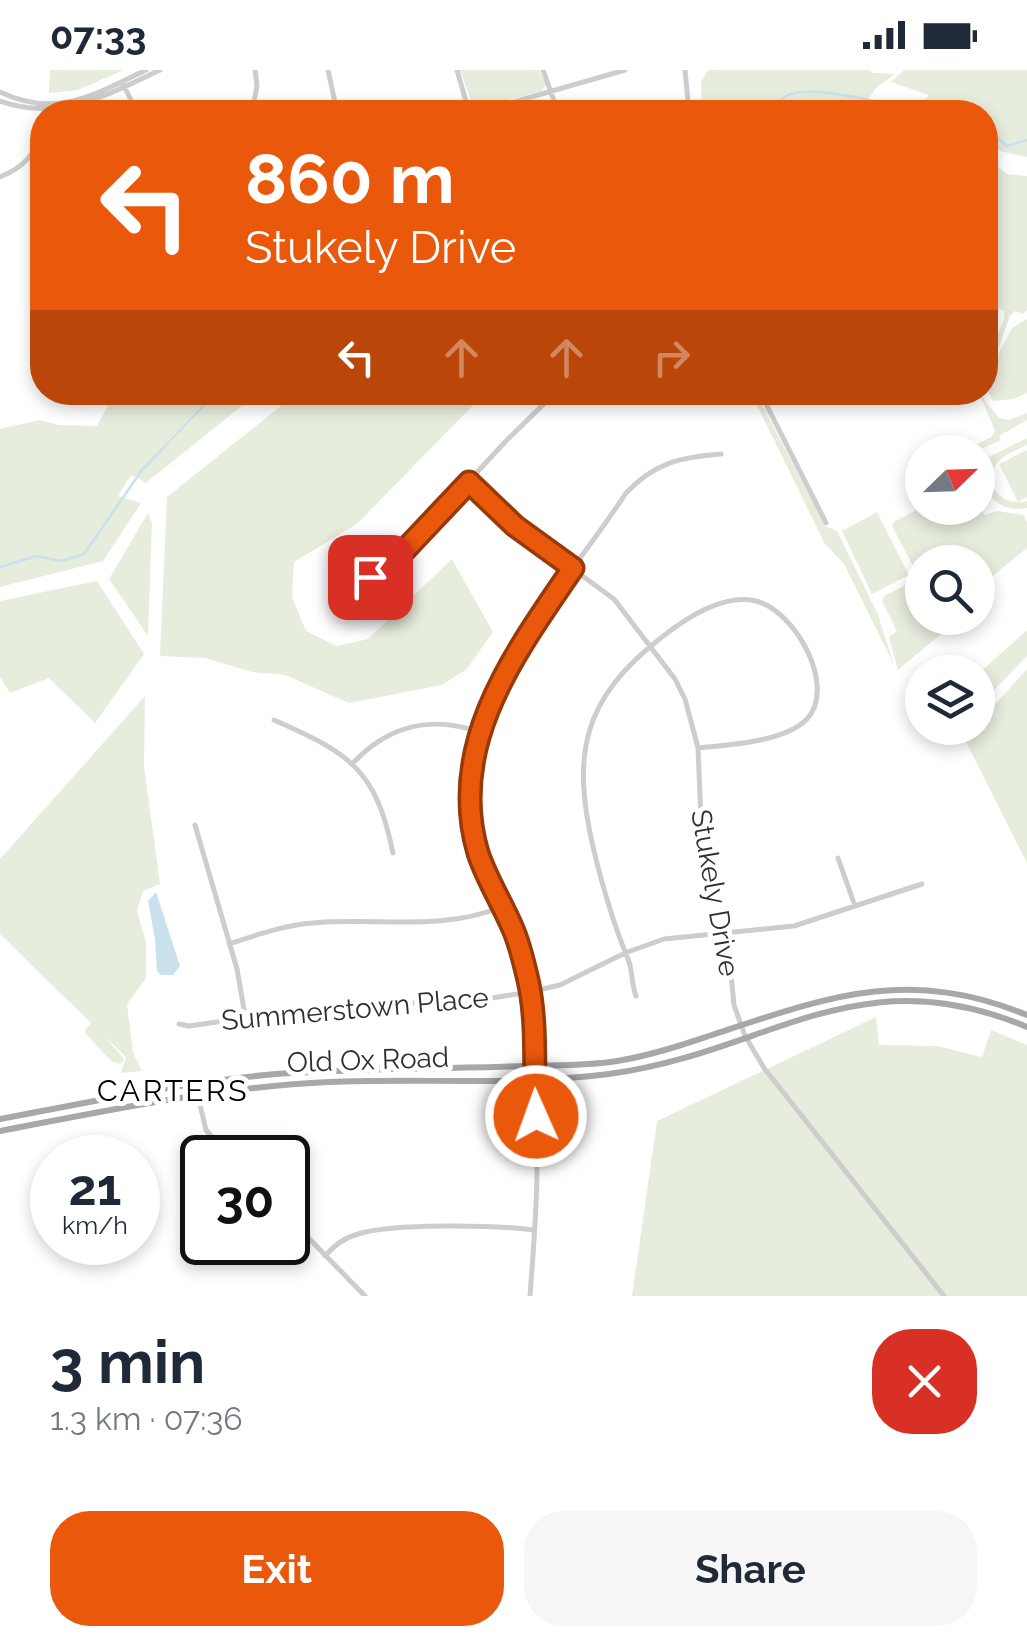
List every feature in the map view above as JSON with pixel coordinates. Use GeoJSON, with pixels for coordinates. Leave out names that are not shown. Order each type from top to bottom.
{"type":"FeatureCollection","features":[{"type":"Feature","properties":{"kind":"main road","name":"Old Ox Road"},"geometry":{"type":"LineString","coordinates":[[0,1119],[195,1084],[277,1074],[616,1061],[820,1000],[886,990],[951,993],[1027,1015]]}},
{"type":"Feature","properties":{"kind":"main road","name":"Old Ox Road"},"geometry":{"type":"LineString","coordinates":[[0,1131],[198,1095],[329,1082],[610,1074],[642,1068],[822,1011],[886,1001],[950,1004],[1027,1027]]}},
{"type":"Feature","properties":{"kind":"street"},"geometry":{"type":"LineString","coordinates":[[123,84],[146,70]]}},
{"type":"Feature","properties":{"kind":"street"},"geometry":{"type":"LineString","coordinates":[[83,100],[160,70]]}},
{"type":"Feature","properties":{"kind":"street"},"geometry":{"type":"LineString","coordinates":[[255,70],[255,100]]}},
{"type":"Feature","properties":{"kind":"street"},"geometry":{"type":"LineString","coordinates":[[328,70],[335,100]]}},
{"type":"Feature","properties":{"kind":"street"},"geometry":{"type":"LineString","coordinates":[[456,70],[466,100]]}},
{"type":"Feature","properties":{"kind":"street"},"geometry":{"type":"LineString","coordinates":[[543,70],[555,100]]}},
{"type":"Feature","properties":{"kind":"street"},"geometry":{"type":"LineString","coordinates":[[521,100],[625,70]]}},
{"type":"Feature","properties":{"kind":"street"},"geometry":{"type":"LineString","coordinates":[[685,70],[688,100]]}},
{"type":"Feature","properties":{"kind":"street"},"geometry":{"type":"LineString","coordinates":[[123,84],[131,100]]}},
{"type":"Feature","properties":{"kind":"street"},"geometry":{"type":"LineString","coordinates":[[0,92],[30,104]]}},
{"type":"Feature","properties":{"kind":"street"},"geometry":{"type":"LineString","coordinates":[[0,101],[30,106]]}},
{"type":"Feature","properties":{"kind":"street"},"geometry":{"type":"LineString","coordinates":[[0,176],[30,157]]}},
{"type":"Feature","properties":{"kind":"street"},"geometry":{"type":"LineString","coordinates":[[348,592],[402,553],[542,405]]}},
{"type":"Feature","properties":{"kind":"street"},"geometry":{"type":"LineString","coordinates":[[767,405],[826,523]]}},
{"type":"Feature","properties":{"kind":"street"},"geometry":{"type":"LineString","coordinates":[[530,1296],[537,1173],[530,992],[517,940],[485,872],[472,824],[470,787],[479,732],[518,650],[639,479],[660,464],[721,454]]}},
{"type":"Feature","properties":{"kind":"street","name":"Stukely Drive"},"geometry":{"type":"LineString","coordinates":[[469,482],[515,526],[614,599],[686,700],[698,748],[700,818],[727,933],[732,994],[744,1036],[764,1068],[944,1296]]}},
{"type":"Feature","properties":{"kind":"street"},"geometry":{"type":"LineString","coordinates":[[636,996],[607,905],[584,804],[582,764],[589,730],[620,674],[650,646],[704,611],[735,600],[768,605],[797,632],[818,684],[817,700],[808,718],[791,730],[759,740],[698,748]]}},
{"type":"Feature","properties":{"kind":"street"},"geometry":{"type":"LineString","coordinates":[[274,720],[354,764],[372,786],[394,852]]}},
{"type":"Feature","properties":{"kind":"street"},"geometry":{"type":"LineString","coordinates":[[354,764],[373,744],[407,727],[443,723],[479,732]]}},
{"type":"Feature","properties":{"kind":"street"},"geometry":{"type":"LineString","coordinates":[[195,825],[245,1016]]}},
{"type":"Feature","properties":{"kind":"street"},"geometry":{"type":"LineString","coordinates":[[838,858],[855,906]]}},
{"type":"Feature","properties":{"kind":"street","name":"Summerstown Place"},"geometry":{"type":"LineString","coordinates":[[180,1024],[190,1026],[336,1006],[530,992],[560,985],[664,939],[794,926],[922,884]]}},
{"type":"Feature","properties":{"kind":"street"},"geometry":{"type":"LineString","coordinates":[[229,944],[313,923],[451,922],[502,907]]}},
{"type":"Feature","properties":{"kind":"street"},"geometry":{"type":"LineString","coordinates":[[195,1084],[210,1135]]}},
{"type":"Feature","properties":{"kind":"street"},"geometry":{"type":"LineString","coordinates":[[325,1256],[337,1243],[362,1232],[486,1227],[533,1230]]}},
{"type":"Feature","properties":{"kind":"street"},"geometry":{"type":"LineString","coordinates":[[310,1240],[365,1296]]}},
{"type":"Feature","properties":{"kind":"green space"},"geometry":{"type":"Polygon","coordinates":[[[50,70],[124,70],[78,90],[49,93],[50,70]]]}},
{"type":"Feature","properties":{"kind":"green space"},"geometry":{"type":"Polygon","coordinates":[[[460,70],[539,70],[546,84],[542,91],[508,100],[471,100],[460,70]]]}},
{"type":"Feature","properties":{"kind":"green space"},"geometry":{"type":"Polygon","coordinates":[[[708,70],[869,70],[895,74],[868,100],[702,100],[701,81],[708,70]]]}},
{"type":"Feature","properties":{"kind":"green space"},"geometry":{"type":"Polygon","coordinates":[[[904,70],[1027,70],[1027,157],[998,151],[998,100],[925,100],[929,95],[891,82],[904,70]]]}},
{"type":"Feature","properties":{"kind":"green space"},"geometry":{"type":"Polygon","coordinates":[[[998,167],[1007,174],[1027,176],[1027,310],[1023,314],[1015,311],[1010,316],[998,349],[1004,311],[998,308],[998,167]]]}},
{"type":"Feature","properties":{"kind":"green space"},"geometry":{"type":"Polygon","coordinates":[[[1027,319],[1027,393],[998,401],[998,355],[1012,328],[1027,319]]]}},
{"type":"Feature","properties":{"kind":"green space"},"geometry":{"type":"Polygon","coordinates":[[[108,405],[243,405],[146,483],[131,475],[118,496],[141,503],[103,561],[0,587],[0,429],[40,420],[97,426],[108,405]]]}},
{"type":"Feature","properties":{"kind":"green space"},"geometry":{"type":"Polygon","coordinates":[[[282,405],[473,405],[357,524],[294,562],[292,597],[306,631],[337,646],[368,639],[452,559],[493,632],[467,669],[442,685],[349,703],[285,675],[252,672],[205,658],[160,656],[167,497],[282,405]]]}},
{"type":"Feature","properties":{"kind":"green space"},"geometry":{"type":"Polygon","coordinates":[[[757,405],[762,405],[825,526],[837,531],[878,615],[894,665],[844,564],[825,544],[757,405]]]}},
{"type":"Feature","properties":{"kind":"green space"},"geometry":{"type":"Polygon","coordinates":[[[984,405],[999,418],[1009,420],[1027,413],[1027,420],[999,436],[1001,440],[995,443],[995,431],[984,405]]]}},
{"type":"Feature","properties":{"kind":"green space"},"geometry":{"type":"Polygon","coordinates":[[[1027,438],[1027,445],[1004,457],[995,467],[995,454],[1027,438]]]}},
{"type":"Feature","properties":{"kind":"green space"},"geometry":{"type":"Polygon","coordinates":[[[1027,450],[1027,497],[1018,502],[999,464],[1027,450]]]}},
{"type":"Feature","properties":{"kind":"green space"},"geometry":{"type":"Polygon","coordinates":[[[995,489],[1010,501],[1027,501],[1027,508],[995,501],[995,489]]]}},
{"type":"Feature","properties":{"kind":"green space"},"geometry":{"type":"Polygon","coordinates":[[[877,512],[905,567],[905,577],[872,594],[842,531],[877,512]]]}},
{"type":"Feature","properties":{"kind":"green space"},"geometry":{"type":"Polygon","coordinates":[[[995,512],[1024,515],[1027,548],[995,574],[995,545],[905,545],[905,551],[892,526],[905,516],[905,525],[995,525],[995,512]]]}},
{"type":"Feature","properties":{"kind":"green space"},"geometry":{"type":"Polygon","coordinates":[[[148,513],[152,523],[148,636],[109,579],[148,513]]]}},
{"type":"Feature","properties":{"kind":"green space"},"geometry":{"type":"Polygon","coordinates":[[[97,581],[144,654],[95,723],[49,678],[10,693],[0,677],[0,601],[97,581]]]}},
{"type":"Feature","properties":{"kind":"green space"},"geometry":{"type":"Polygon","coordinates":[[[905,585],[905,635],[940,635],[916,655],[905,655],[905,664],[898,670],[889,637],[897,631],[882,601],[905,585]]]}},
{"type":"Feature","properties":{"kind":"green space"},"geometry":{"type":"Polygon","coordinates":[[[1027,630],[1027,656],[995,689],[995,659],[1027,630]]]}},
{"type":"Feature","properties":{"kind":"green space"},"geometry":{"type":"Polygon","coordinates":[[[1027,669],[1027,863],[968,745],[995,745],[995,704],[1027,669]]]}},
{"type":"Feature","properties":{"kind":"green space"},"geometry":{"type":"Polygon","coordinates":[[[145,696],[144,766],[160,884],[143,891],[137,911],[146,942],[146,978],[127,1004],[133,1053],[142,1071],[121,1073],[126,1057],[104,1036],[124,1059],[120,1064],[111,1061],[86,1034],[91,1023],[0,934],[0,859],[145,696]]]}},
{"type":"Feature","properties":{"kind":"green space"},"geometry":{"type":"Polygon","coordinates":[[[876,1017],[879,1045],[937,1046],[982,1057],[991,1030],[1027,1045],[1027,1296],[632,1296],[657,1121],[876,1017]]]}},
{"type":"Feature","properties":{"kind":"water"},"geometry":{"type":"Polygon","coordinates":[[[156,892],[180,966],[173,975],[157,971],[148,901],[156,892]]]}},
{"type":"Feature","properties":{"kind":"waterway"},"geometry":{"type":"LineString","coordinates":[[781,100],[794,93],[809,92],[867,100]]}},
{"type":"Feature","properties":{"kind":"waterway"},"geometry":{"type":"LineString","coordinates":[[998,138],[1007,146],[1027,140]]}},
{"type":"Feature","properties":{"kind":"waterway"},"geometry":{"type":"LineString","coordinates":[[0,567],[37,556],[61,561],[84,554],[142,470],[204,405]]}},
{"type":"Feature","properties":{"kind":"district","name":"CARTERS"},"geometry":{"type":"Point","coordinates":[173,1090]}},
{"type":"Feature","properties":{"kind":"route"},"geometry":{"type":"LineString","coordinates":[[370,577],[402,553],[469,482],[515,526],[573,568],[499,684],[479,732],[470,787],[479,854],[513,928],[530,992],[536,1116]]}}]}
